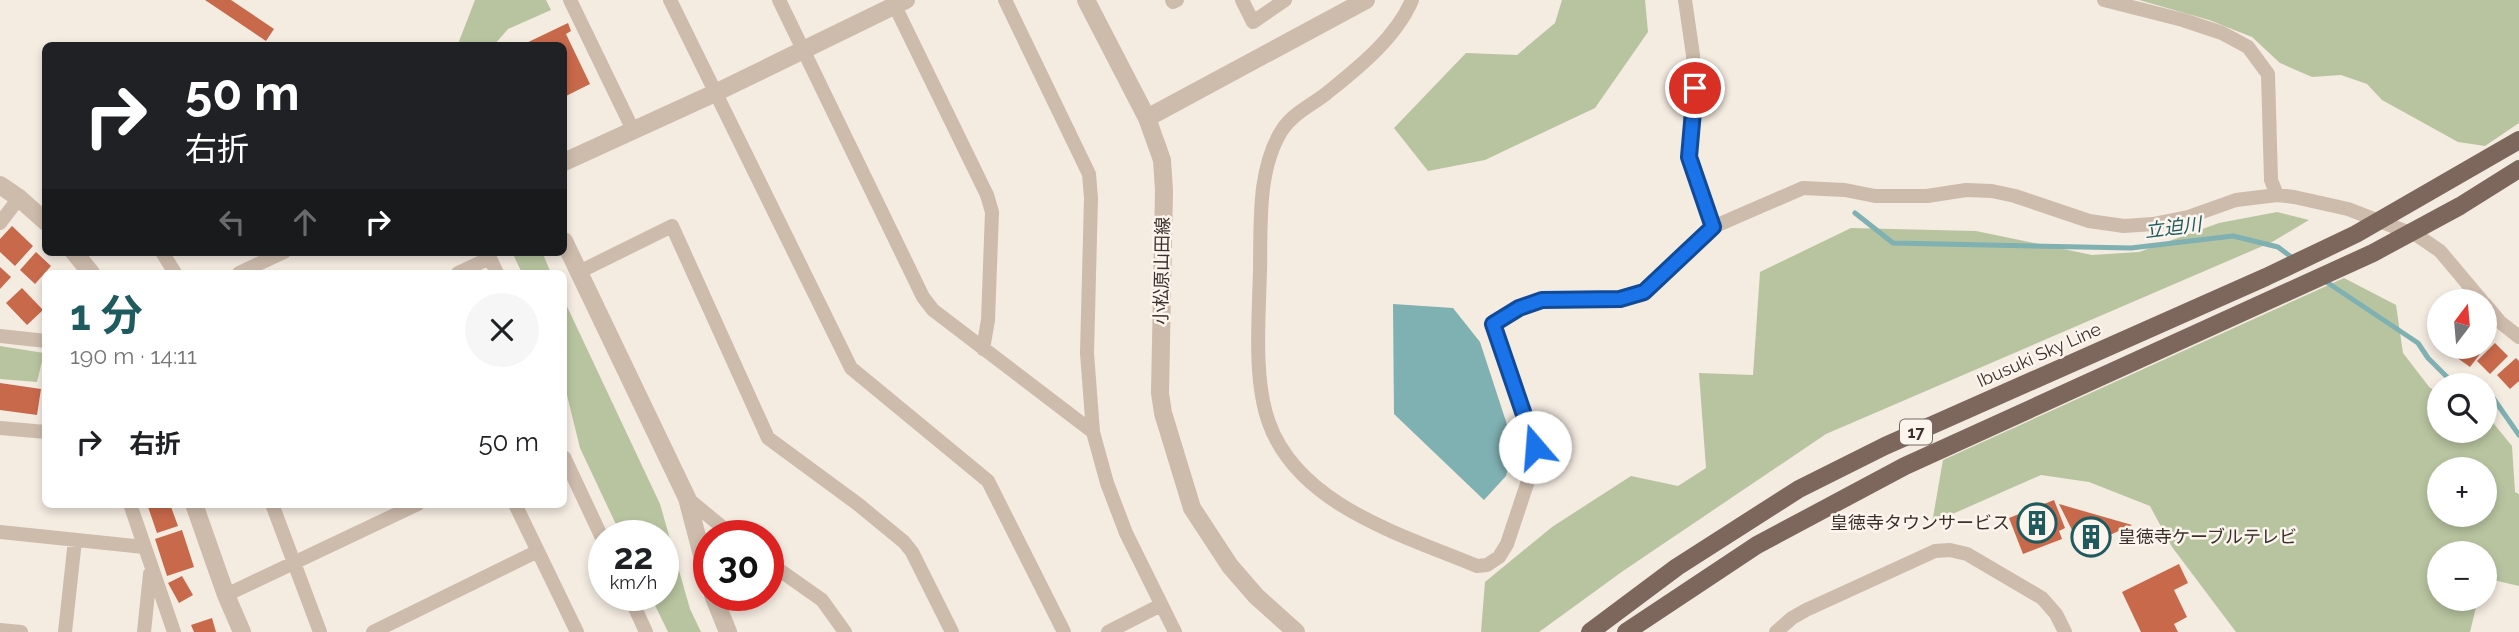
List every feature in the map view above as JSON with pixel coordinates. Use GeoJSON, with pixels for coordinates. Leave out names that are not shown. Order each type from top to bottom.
{"type":"FeatureCollection","features":[{"type":"Feature","properties":{"kind":"main road","name":"Ibusuki Sky Line"},"geometry":{"type":"LineString","coordinates":[[1590,632],[1677,567],[1799,489],[1885,446],[2266,277],[2356,234],[2519,140]]}},
{"type":"Feature","properties":{"kind":"main road","name":"17"},"geometry":{"type":"LineString","coordinates":[[1626,632],[1758,545],[1905,466],[2374,253],[2460,206],[2519,169]]}},
{"type":"Feature","properties":{"kind":"street"},"geometry":{"type":"LineString","coordinates":[[570,0],[633,130]]}},
{"type":"Feature","properties":{"kind":"street"},"geometry":{"type":"LineString","coordinates":[[670,0],[851,368],[988,481],[1064,632]]}},
{"type":"Feature","properties":{"kind":"street"},"geometry":{"type":"LineString","coordinates":[[779,0],[923,297],[933,310],[1093,432]]}},
{"type":"Feature","properties":{"kind":"street"},"geometry":{"type":"LineString","coordinates":[[1005,0],[1089,174],[1091,198],[1087,353],[1093,432],[1107,483],[1126,533],[1175,632]]}},
{"type":"Feature","properties":{"kind":"street","name":"小松原山田線"},"geometry":{"type":"LineString","coordinates":[[1086,0],[1147,118],[1162,160],[1164,190],[1160,393],[1163,413],[1192,508],[1230,566],[1287,629]]}},
{"type":"Feature","properties":{"kind":"street"},"geometry":{"type":"LineString","coordinates":[[1242,0],[1253,22],[1285,0]]}},
{"type":"Feature","properties":{"kind":"street"},"geometry":{"type":"LineString","coordinates":[[1147,118],[1366,0]]}},
{"type":"Feature","properties":{"kind":"street"},"geometry":{"type":"LineString","coordinates":[[1412,0],[1408,10],[1385,41],[1326,93],[1295,115],[1282,129],[1265,173],[1261,217],[1261,387],[1269,424],[1286,455],[1317,490],[1340,505],[1393,531],[1477,566],[1487,565],[1499,557],[1507,544],[1532,469],[1535,447],[1493,324],[1519,308],[1542,300],[1610,300],[1644,292],[1713,227],[1803,188],[1845,190],[1875,196],[1927,196],[1966,190],[1992,191],[2089,221],[2124,226],[2153,225],[2188,217],[2236,200],[2277,195],[2348,209],[2418,236],[2440,251],[2473,289]]}},
{"type":"Feature","properties":{"kind":"street"},"geometry":{"type":"LineString","coordinates":[[1685,0],[1695,88],[1689,157],[1713,227]]}},
{"type":"Feature","properties":{"kind":"street"},"geometry":{"type":"LineString","coordinates":[[2104,0],[2183,20],[2222,33],[2248,47],[2269,74],[2272,180],[2277,195]]}},
{"type":"Feature","properties":{"kind":"street"},"geometry":{"type":"LineString","coordinates":[[567,161],[715,93],[898,2],[987,195],[992,212],[988,320],[983,349]]}},
{"type":"Feature","properties":{"kind":"street"},"geometry":{"type":"LineString","coordinates":[[0,185],[42,218]]}},
{"type":"Feature","properties":{"kind":"street"},"geometry":{"type":"LineString","coordinates":[[0,223],[19,198]]}},
{"type":"Feature","properties":{"kind":"street"},"geometry":{"type":"LineString","coordinates":[[579,272],[672,226],[768,438],[904,542],[912,552],[952,632]]}},
{"type":"Feature","properties":{"kind":"street"},"geometry":{"type":"LineString","coordinates":[[567,247],[687,498],[693,521]]}},
{"type":"Feature","properties":{"kind":"street"},"geometry":{"type":"LineString","coordinates":[[77,256],[89,270]]}},
{"type":"Feature","properties":{"kind":"street"},"geometry":{"type":"LineString","coordinates":[[246,270],[276,256]]}},
{"type":"Feature","properties":{"kind":"street"},"geometry":{"type":"LineString","coordinates":[[463,270],[486,256]]}},
{"type":"Feature","properties":{"kind":"street"},"geometry":{"type":"LineString","coordinates":[[2497,319],[2519,337]]}},
{"type":"Feature","properties":{"kind":"street"},"geometry":{"type":"LineString","coordinates":[[0,336],[42,341]]}},
{"type":"Feature","properties":{"kind":"street"},"geometry":{"type":"LineString","coordinates":[[0,428],[42,432]]}},
{"type":"Feature","properties":{"kind":"street"},"geometry":{"type":"LineString","coordinates":[[567,463],[594,520]]}},
{"type":"Feature","properties":{"kind":"street"},"geometry":{"type":"LineString","coordinates":[[687,498],[714,520]]}},
{"type":"Feature","properties":{"kind":"street"},"geometry":{"type":"LineString","coordinates":[[131,508],[174,632]]}},
{"type":"Feature","properties":{"kind":"street"},"geometry":{"type":"LineString","coordinates":[[195,508],[226,595],[243,632]]}},
{"type":"Feature","properties":{"kind":"street"},"geometry":{"type":"LineString","coordinates":[[273,508],[320,632]]}},
{"type":"Feature","properties":{"kind":"street"},"geometry":{"type":"LineString","coordinates":[[226,595],[410,508]]}},
{"type":"Feature","properties":{"kind":"street"},"geometry":{"type":"LineString","coordinates":[[517,508],[577,632]]}},
{"type":"Feature","properties":{"kind":"street"},"geometry":{"type":"LineString","coordinates":[[0,532],[144,547]]}},
{"type":"Feature","properties":{"kind":"street"},"geometry":{"type":"LineString","coordinates":[[65,632],[75,540]]}},
{"type":"Feature","properties":{"kind":"street"},"geometry":{"type":"LineString","coordinates":[[1776,632],[1806,610],[1935,551],[1950,550],[1967,554],[2042,598],[2056,614],[2065,632]]}},
{"type":"Feature","properties":{"kind":"street"},"geometry":{"type":"LineString","coordinates":[[373,632],[538,551]]}},
{"type":"Feature","properties":{"kind":"street"},"geometry":{"type":"LineString","coordinates":[[144,632],[151,569]]}},
{"type":"Feature","properties":{"kind":"street"},"geometry":{"type":"LineString","coordinates":[[784,573],[822,600],[845,632]]}},
{"type":"Feature","properties":{"kind":"street"},"geometry":{"type":"LineString","coordinates":[[1108,632],[1161,604]]}},
{"type":"Feature","properties":{"kind":"street"},"geometry":{"type":"LineString","coordinates":[[636,611],[646,632]]}},
{"type":"Feature","properties":{"kind":"street"},"geometry":{"type":"LineString","coordinates":[[719,611],[728,632]]}},
{"type":"Feature","properties":{"kind":"street"},"geometry":{"type":"LineString","coordinates":[[0,630],[21,632]]}},
{"type":"Feature","properties":{"kind":"green space"},"geometry":{"type":"Polygon","coordinates":[[[475,0],[546,0],[551,10],[508,29],[497,42],[459,42],[475,0]]]}},
{"type":"Feature","properties":{"kind":"green space"},"geometry":{"type":"Polygon","coordinates":[[[1562,0],[1645,0],[1648,32],[1595,108],[1485,160],[1428,171],[1394,128],[1466,53],[1517,55],[1555,23],[1562,0]]]}},
{"type":"Feature","properties":{"kind":"green space"},"geometry":{"type":"Polygon","coordinates":[[[2139,0],[2519,0],[2519,123],[2485,146],[2458,142],[2382,100],[2367,84],[2341,75],[2312,77],[2280,63],[2252,37],[2209,20],[2139,0]]]}},
{"type":"Feature","properties":{"kind":"green space"},"geometry":{"type":"Polygon","coordinates":[[[2277,212],[2309,220],[2272,242],[1826,434],[1623,571],[1539,632],[1481,632],[1485,582],[1552,527],[1631,476],[1678,486],[1706,468],[1699,373],[1753,375],[1760,272],[1851,228],[1976,231],[2092,255],[2139,252],[2219,223],[2277,212]]]}},
{"type":"Feature","properties":{"kind":"green space"},"geometry":{"type":"Polygon","coordinates":[[[514,256],[544,256],[550,270],[521,270],[514,256]]]}},
{"type":"Feature","properties":{"kind":"green space"},"geometry":{"type":"Polygon","coordinates":[[[2344,278],[2396,305],[2403,353],[2427,384],[2427,443],[2497,443],[2497,428],[2512,446],[2515,492],[2519,494],[2519,586],[2497,581],[2497,541],[2427,541],[2427,611],[2475,611],[2470,632],[2236,632],[2172,547],[2150,506],[2089,482],[2041,475],[1932,523],[1943,460],[2344,278]]]}},
{"type":"Feature","properties":{"kind":"green space"},"geometry":{"type":"Polygon","coordinates":[[[567,306],[660,504],[665,520],[614,520],[580,448],[567,395],[567,306]]]}},
{"type":"Feature","properties":{"kind":"green space"},"geometry":{"type":"Polygon","coordinates":[[[0,346],[42,353],[37,382],[0,379],[0,346]]]}},
{"type":"Feature","properties":{"kind":"green space"},"geometry":{"type":"Polygon","coordinates":[[[679,570],[690,609],[701,632],[668,632],[658,611],[679,611],[679,570]]]}},
{"type":"Feature","properties":{"kind":"water"},"geometry":{"type":"Polygon","coordinates":[[[1393,304],[1453,308],[1480,342],[1514,446],[1506,476],[1484,500],[1394,414],[1393,304]]]}},
{"type":"Feature","properties":{"kind":"building"},"geometry":{"type":"Polygon","coordinates":[[[205,0],[231,0],[274,29],[266,41],[205,0]]]}},
{"type":"Feature","properties":{"kind":"building"},"geometry":{"type":"Polygon","coordinates":[[[568,23],[571,31],[566,34],[590,84],[567,96],[567,42],[528,42],[568,23]]]}},
{"type":"Feature","properties":{"kind":"building"},"geometry":{"type":"Polygon","coordinates":[[[12,226],[33,246],[15,266],[0,252],[0,239],[12,226]]]}},
{"type":"Feature","properties":{"kind":"building"},"geometry":{"type":"Polygon","coordinates":[[[36,252],[51,266],[47,270],[42,270],[42,276],[35,284],[20,270],[36,252]]]}},
{"type":"Feature","properties":{"kind":"building"},"geometry":{"type":"Polygon","coordinates":[[[0,267],[11,277],[0,289],[0,267]]]}},
{"type":"Feature","properties":{"kind":"building"},"geometry":{"type":"Polygon","coordinates":[[[22,288],[42,311],[27,325],[6,303],[22,288]]]}},
{"type":"Feature","properties":{"kind":"building"},"geometry":{"type":"Polygon","coordinates":[[[2497,345],[2508,356],[2491,373],[2477,361],[2497,359],[2497,345]]]}},
{"type":"Feature","properties":{"kind":"building"},"geometry":{"type":"Polygon","coordinates":[[[2516,358],[2519,361],[2519,381],[2510,389],[2497,375],[2516,358]]]}},
{"type":"Feature","properties":{"kind":"building"},"geometry":{"type":"Polygon","coordinates":[[[2459,359],[2476,359],[2470,367],[2459,359]]]}},
{"type":"Feature","properties":{"kind":"building"},"geometry":{"type":"Polygon","coordinates":[[[0,383],[41,389],[37,415],[0,410],[0,383]]]}},
{"type":"Feature","properties":{"kind":"building","name":"皇徳寺タウンサービス"},"geometry":{"type":"Polygon","coordinates":[[[2054,500],[2065,528],[2059,531],[2062,539],[2023,554],[2009,518],[2054,500]]]}},
{"type":"Feature","properties":{"kind":"building","name":"皇徳寺ケーブルテレビ"},"geometry":{"type":"Polygon","coordinates":[[[2059,504],[2132,525],[2081,548],[2059,504]]]}},
{"type":"Feature","properties":{"kind":"building"},"geometry":{"type":"Polygon","coordinates":[[[148,508],[171,508],[178,526],[157,533],[148,508]]]}},
{"type":"Feature","properties":{"kind":"building"},"geometry":{"type":"Polygon","coordinates":[[[182,530],[194,567],[167,576],[155,539],[182,530]]]}},
{"type":"Feature","properties":{"kind":"building"},"geometry":{"type":"Polygon","coordinates":[[[2179,564],[2188,583],[2174,590],[2187,617],[2174,624],[2178,632],[2141,632],[2122,592],[2179,564]]]}},
{"type":"Feature","properties":{"kind":"building"},"geometry":{"type":"Polygon","coordinates":[[[182,576],[193,595],[179,603],[168,583],[182,576]]]}},
{"type":"Feature","properties":{"kind":"building"},"geometry":{"type":"Polygon","coordinates":[[[212,618],[216,632],[194,632],[191,625],[212,618]]]}},
{"type":"Feature","properties":{"kind":"waterway","name":"立迫川"},"geometry":{"type":"LineString","coordinates":[[1855,213],[1893,243],[2131,248],[2233,236],[2278,247],[2294,259]]}},
{"type":"Feature","properties":{"kind":"waterway","name":"立迫川"},"geometry":{"type":"LineString","coordinates":[[2325,281],[2418,343],[2443,373]]}},
{"type":"Feature","properties":{"kind":"waterway","name":"立迫川"},"geometry":{"type":"LineString","coordinates":[[2497,404],[2519,435]]}},
{"type":"Feature","properties":{"kind":"place","name":"皇徳寺タウンサービス"},"geometry":{"type":"Point","coordinates":[2037,523]}},
{"type":"Feature","properties":{"kind":"place","name":"皇徳寺ケーブルテレビ"},"geometry":{"type":"Point","coordinates":[2091,537]}},
{"type":"Feature","properties":{"kind":"route"},"geometry":{"type":"LineString","coordinates":[[1535,447],[1493,324],[1519,308],[1542,300],[1561,298],[1599,301],[1620,299],[1644,292],[1713,227],[1689,157],[1695,88]]}}]}
